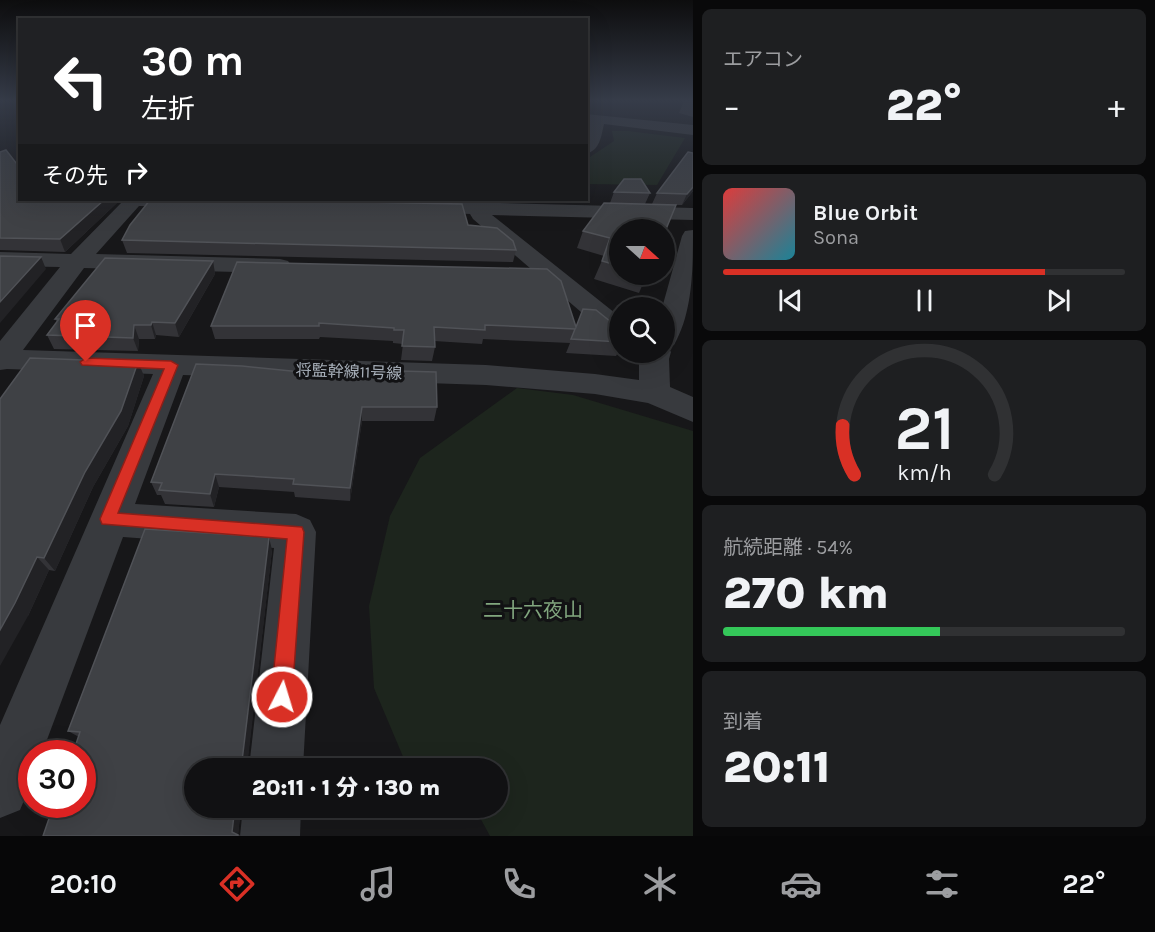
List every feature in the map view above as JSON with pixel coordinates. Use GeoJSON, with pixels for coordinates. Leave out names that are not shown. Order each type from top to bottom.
{"type":"FeatureCollection","features":[{"type":"Feature","properties":{"kind":"street"},"geometry":{"type":"LineString","coordinates":[[0,360],[77,261],[135,201]]}},
{"type":"Feature","properties":{"kind":"street"},"geometry":{"type":"LineString","coordinates":[[400,206],[693,214]]}},
{"type":"Feature","properties":{"kind":"street"},"geometry":{"type":"LineString","coordinates":[[472,208],[609,322]]}},
{"type":"Feature","properties":{"kind":"street"},"geometry":{"type":"LineString","coordinates":[[675,304],[693,236]]}},
{"type":"Feature","properties":{"kind":"street"},"geometry":{"type":"LineString","coordinates":[[0,259],[301,267]]}},
{"type":"Feature","properties":{"kind":"street"},"geometry":{"type":"LineString","coordinates":[[513,272],[549,273]]}},
{"type":"Feature","properties":{"kind":"street","name":"将監幹線11号線"},"geometry":{"type":"LineString","coordinates":[[0,360],[486,375],[595,384],[655,393],[693,410]]}},
{"type":"Feature","properties":{"kind":"street"},"geometry":{"type":"LineString","coordinates":[[655,393],[661,363]]}},
{"type":"Feature","properties":{"kind":"street"},"geometry":{"type":"LineString","coordinates":[[0,790],[171,365]]}},
{"type":"Feature","properties":{"kind":"street"},"geometry":{"type":"LineString","coordinates":[[108,519],[296,532],[277,758]]}},
{"type":"Feature","properties":{"kind":"street"},"geometry":{"type":"LineString","coordinates":[[270,836],[271,818]]}},
{"type":"Feature","properties":{"kind":"green space"},"geometry":{"type":"Polygon","coordinates":[[[684,140],[657,185],[588,184],[588,158],[614,141],[684,140]]]}},
{"type":"Feature","properties":{"kind":"green space","name":"二十六夜山"},"geometry":{"type":"Polygon","coordinates":[[[517,388],[573,395],[693,431],[693,836],[490,836],[480,818],[508,818],[508,758],[404,758],[374,688],[369,606],[390,516],[420,458],[517,388]]]}},
{"type":"Feature","properties":{"kind":"building"},"geometry":{"type":"Polygon","coordinates":[[[6,150],[18,165],[18,201],[103,201],[60,239],[0,238],[0,152],[6,150]]]}},
{"type":"Feature","properties":{"kind":"building"},"geometry":{"type":"Polygon","coordinates":[[[688,152],[693,153],[693,187],[687,194],[657,193],[688,152]]]}},
{"type":"Feature","properties":{"kind":"building"},"geometry":{"type":"Polygon","coordinates":[[[624,179],[641,179],[650,193],[614,192],[624,179]]]}},
{"type":"Feature","properties":{"kind":"building"},"geometry":{"type":"Polygon","coordinates":[[[149,201],[462,204],[468,225],[497,228],[513,241],[516,250],[122,240],[130,225],[149,201]]]}},
{"type":"Feature","properties":{"kind":"building"},"geometry":{"type":"Polygon","coordinates":[[[604,203],[676,205],[670,219],[609,219],[609,238],[583,231],[604,203]]]}},
{"type":"Feature","properties":{"kind":"building"},"geometry":{"type":"Polygon","coordinates":[[[609,241],[609,263],[602,261],[609,241]]]}},
{"type":"Feature","properties":{"kind":"building"},"geometry":{"type":"Polygon","coordinates":[[[0,256],[41,257],[0,302],[0,256]]]}},
{"type":"Feature","properties":{"kind":"building"},"geometry":{"type":"Polygon","coordinates":[[[105,258],[213,261],[175,323],[152,322],[151,325],[134,325],[133,338],[47,335],[59,319],[55,319],[105,258]]]}},
{"type":"Feature","properties":{"kind":"building"},"geometry":{"type":"Polygon","coordinates":[[[237,262],[547,269],[561,281],[576,327],[583,309],[596,310],[609,320],[609,341],[571,339],[575,329],[485,325],[485,330],[434,327],[435,347],[402,346],[404,330],[394,330],[394,328],[319,323],[319,326],[211,326],[237,262]]]}},
{"type":"Feature","properties":{"kind":"building"},"geometry":{"type":"Polygon","coordinates":[[[30,358],[138,362],[121,411],[85,472],[44,558],[37,557],[0,630],[0,399],[30,358]]]}},
{"type":"Feature","properties":{"kind":"building"},"geometry":{"type":"Polygon","coordinates":[[[196,364],[321,374],[436,372],[437,407],[362,407],[350,488],[293,484],[294,479],[215,474],[210,494],[159,490],[162,483],[151,482],[196,364]]]}},
{"type":"Feature","properties":{"kind":"building"},"geometry":{"type":"Polygon","coordinates":[[[145,529],[269,537],[242,758],[184,758],[184,818],[234,818],[232,832],[238,836],[43,836],[49,818],[96,818],[96,740],[77,740],[80,732],[68,731],[145,529]]]}},
{"type":"Feature","properties":{"kind":"route"},"geometry":{"type":"LineString","coordinates":[[86,362],[171,365],[108,519],[296,532],[282,697]]}}]}
